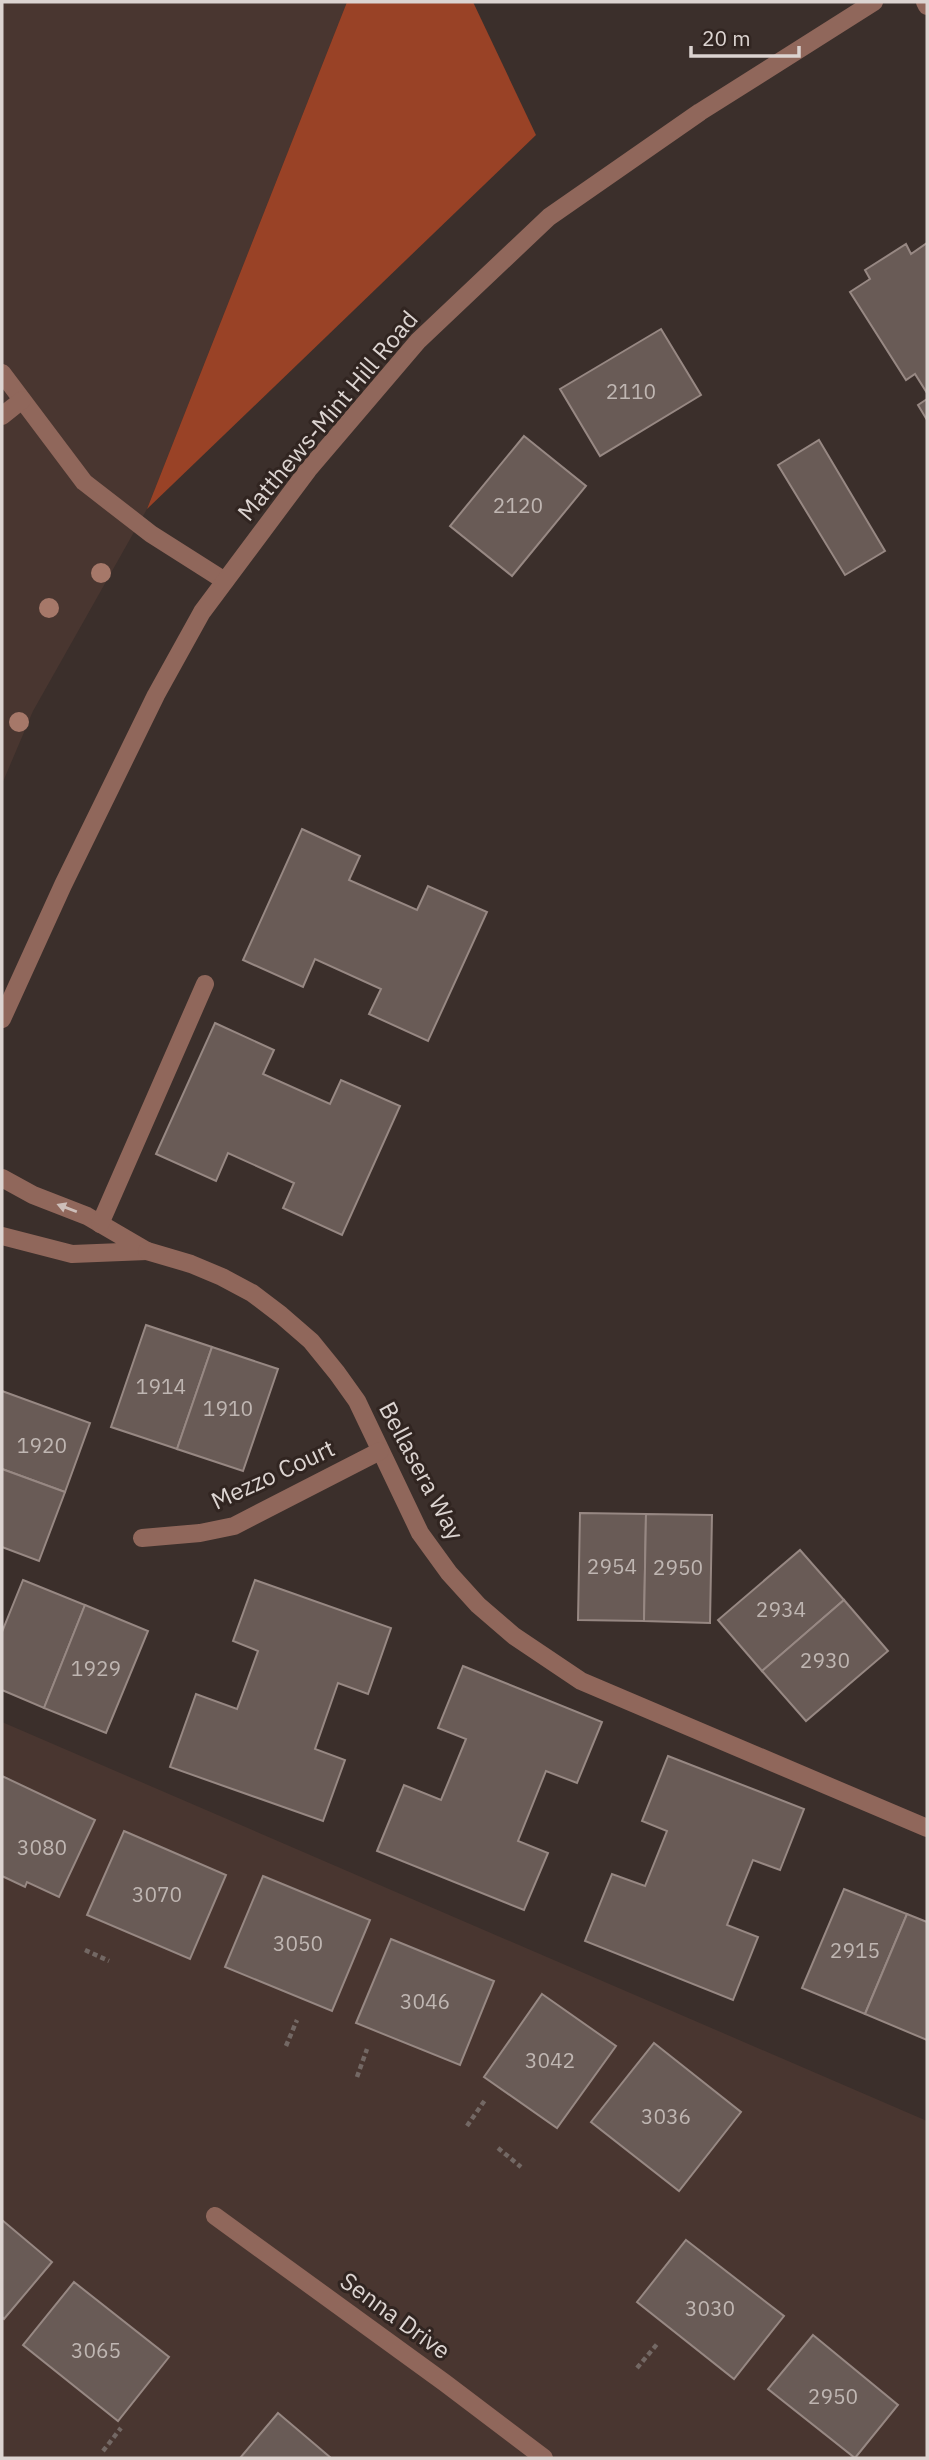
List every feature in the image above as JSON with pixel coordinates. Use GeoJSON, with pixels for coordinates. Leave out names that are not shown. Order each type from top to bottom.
{"type":"FeatureCollection","features":[{"type":"Feature","properties":{"kind":"street","name":"Matthews-Mint Hill Road"},"geometry":{"type":"LineString","coordinates":[[2,1019],[62,885],[156,695],[202,612],[308,470],[418,341],[549,218],[699,112],[874,2]]}},
{"type":"Feature","properties":{"kind":"street"},"geometry":{"type":"LineString","coordinates":[[2,373],[84,482],[151,534],[225,582]]}},
{"type":"Feature","properties":{"kind":"street"},"geometry":{"type":"LineString","coordinates":[[2,416],[22,400]]}},
{"type":"Feature","properties":{"kind":"street"},"geometry":{"type":"LineString","coordinates":[[100,1224],[205,984]]}},
{"type":"Feature","properties":{"kind":"street","name":"Bellasera Way"},"geometry":{"type":"LineString","coordinates":[[2,1178],[33,1195],[87,1216],[147,1251],[191,1264],[222,1277],[252,1293],[281,1314],[311,1341],[356,1401],[420,1533],[449,1573],[478,1605],[514,1636],[581,1681],[927,1828]]}},
{"type":"Feature","properties":{"kind":"street","name":"Bellasera Way"},"geometry":{"type":"LineString","coordinates":[[2,1236],[72,1254],[147,1251]]}},
{"type":"Feature","properties":{"kind":"street","name":"Mezzo Court"},"geometry":{"type":"LineString","coordinates":[[142,1538],[200,1534],[234,1525],[380,1451]]}},
{"type":"Feature","properties":{"kind":"street","name":"Senna Drive"},"geometry":{"type":"LineString","coordinates":[[215,2216],[544,2458]]}},
{"type":"Feature","properties":{"kind":"path"},"geometry":{"type":"LineString","coordinates":[[85,1950],[109,1961]]}},
{"type":"Feature","properties":{"kind":"path"},"geometry":{"type":"LineString","coordinates":[[286,2046],[297,2020]]}},
{"type":"Feature","properties":{"kind":"path"},"geometry":{"type":"LineString","coordinates":[[357,2077],[367,2049]]}},
{"type":"Feature","properties":{"kind":"path"},"geometry":{"type":"LineString","coordinates":[[467,2126],[485,2100]]}},
{"type":"Feature","properties":{"kind":"path"},"geometry":{"type":"LineString","coordinates":[[498,2148],[521,2167]]}},
{"type":"Feature","properties":{"kind":"path"},"geometry":{"type":"LineString","coordinates":[[637,2368],[658,2343]]}},
{"type":"Feature","properties":{"kind":"path"},"geometry":{"type":"LineString","coordinates":[[103,2451],[121,2428]]}},
{"type":"Feature","properties":{"kind":"shaded area"},"geometry":{"type":"Polygon","coordinates":[[[2,2],[347,2],[147,509],[33,711],[2,784],[2,2]]]}},
{"type":"Feature","properties":{"kind":"shaded area"},"geometry":{"type":"Polygon","coordinates":[[[347,2],[473,2],[536,135],[147,509],[347,2]]]}},
{"type":"Feature","properties":{"kind":"shaded area"},"geometry":{"type":"Polygon","coordinates":[[[2,1722],[927,2121],[927,2458],[2,2458],[2,1722]]]}},
{"type":"Feature","properties":{"kind":"building"},"geometry":{"type":"Polygon","coordinates":[[[927,243],[927,393],[915,374],[906,380],[850,292],[870,279],[865,270],[906,244],[911,254],[927,243]]]}},
{"type":"Feature","properties":{"kind":"building"},"geometry":{"type":"Polygon","coordinates":[[[661,329],[701,395],[600,456],[560,389],[661,329]]]}},
{"type":"Feature","properties":{"kind":"building"},"geometry":{"type":"Polygon","coordinates":[[[927,399],[927,420],[918,405],[927,399]]]}},
{"type":"Feature","properties":{"kind":"building"},"geometry":{"type":"Polygon","coordinates":[[[524,436],[586,486],[512,576],[450,526],[524,436]]]}},
{"type":"Feature","properties":{"kind":"building"},"geometry":{"type":"Polygon","coordinates":[[[819,440],[885,551],[845,575],[778,465],[819,440]]]}},
{"type":"Feature","properties":{"kind":"building"},"geometry":{"type":"Polygon","coordinates":[[[302,829],[360,856],[349,880],[417,910],[428,886],[487,912],[428,1041],[369,1014],[381,989],[315,959],[303,987],[243,960],[302,829]]]}},
{"type":"Feature","properties":{"kind":"building"},"geometry":{"type":"Polygon","coordinates":[[[215,1023],[274,1050],[263,1074],[330,1104],[341,1080],[400,1106],[342,1235],[283,1208],[294,1183],[228,1153],[216,1181],[156,1154],[215,1023]]]}},
{"type":"Feature","properties":{"kind":"building"},"geometry":{"type":"Polygon","coordinates":[[[146,1325],[212,1347],[177,1449],[111,1427],[146,1325]]]}},
{"type":"Feature","properties":{"kind":"building"},"geometry":{"type":"Polygon","coordinates":[[[212,1347],[278,1369],[243,1471],[177,1449],[212,1347]]]}},
{"type":"Feature","properties":{"kind":"building"},"geometry":{"type":"Polygon","coordinates":[[[2,1391],[90,1423],[65,1492],[2,1469],[2,1391]]]}},
{"type":"Feature","properties":{"kind":"building"},"geometry":{"type":"Polygon","coordinates":[[[2,1469],[65,1492],[39,1561],[2,1547],[2,1469]]]}},
{"type":"Feature","properties":{"kind":"building"},"geometry":{"type":"Polygon","coordinates":[[[580,1513],[646,1514],[644,1621],[578,1620],[580,1513]]]}},
{"type":"Feature","properties":{"kind":"building"},"geometry":{"type":"Polygon","coordinates":[[[646,1514],[712,1515],[710,1623],[644,1621],[646,1514]]]}},
{"type":"Feature","properties":{"kind":"building"},"geometry":{"type":"Polygon","coordinates":[[[800,1550],[844,1600],[762,1671],[718,1620],[800,1550]]]}},
{"type":"Feature","properties":{"kind":"building"},"geometry":{"type":"Polygon","coordinates":[[[23,1580],[85,1605],[44,1708],[2,1690],[2,1632],[23,1580]]]}},
{"type":"Feature","properties":{"kind":"building"},"geometry":{"type":"Polygon","coordinates":[[[255,1580],[391,1628],[368,1694],[338,1683],[315,1749],[345,1760],[323,1821],[170,1767],[196,1694],[237,1709],[258,1651],[233,1641],[255,1580]]]}},
{"type":"Feature","properties":{"kind":"building"},"geometry":{"type":"Polygon","coordinates":[[[844,1600],[888,1651],[806,1721],[762,1671],[844,1600]]]}},
{"type":"Feature","properties":{"kind":"building"},"geometry":{"type":"Polygon","coordinates":[[[85,1605],[148,1631],[106,1733],[44,1708],[85,1605]]]}},
{"type":"Feature","properties":{"kind":"building"},"geometry":{"type":"Polygon","coordinates":[[[463,1666],[602,1722],[577,1783],[546,1771],[518,1841],[548,1853],[524,1910],[377,1851],[404,1785],[441,1800],[466,1739],[438,1728],[463,1666]]]}},
{"type":"Feature","properties":{"kind":"building"},"geometry":{"type":"Polygon","coordinates":[[[668,1756],[804,1809],[780,1870],[753,1860],[727,1925],[758,1937],[733,2000],[585,1941],[612,1874],[645,1886],[667,1831],[642,1821],[668,1756]]]}},
{"type":"Feature","properties":{"kind":"building"},"geometry":{"type":"Polygon","coordinates":[[[2,1776],[95,1820],[59,1897],[27,1882],[25,1887],[2,1876],[2,1776]]]}},
{"type":"Feature","properties":{"kind":"building"},"geometry":{"type":"Polygon","coordinates":[[[124,1831],[226,1875],[190,1959],[87,1915],[124,1831]]]}},
{"type":"Feature","properties":{"kind":"building"},"geometry":{"type":"Polygon","coordinates":[[[263,1876],[370,1920],[332,2011],[225,1967],[263,1876]]]}},
{"type":"Feature","properties":{"kind":"building"},"geometry":{"type":"Polygon","coordinates":[[[844,1889],[907,1914],[865,2014],[802,1988],[844,1889]]]}},
{"type":"Feature","properties":{"kind":"building"},"geometry":{"type":"Polygon","coordinates":[[[907,1914],[927,1922],[927,2040],[865,2014],[907,1914]]]}},
{"type":"Feature","properties":{"kind":"building"},"geometry":{"type":"Polygon","coordinates":[[[391,1939],[494,1981],[460,2065],[356,2023],[391,1939]]]}},
{"type":"Feature","properties":{"kind":"building"},"geometry":{"type":"Polygon","coordinates":[[[542,1994],[616,2046],[557,2128],[484,2077],[542,1994]]]}},
{"type":"Feature","properties":{"kind":"building"},"geometry":{"type":"Polygon","coordinates":[[[654,2043],[741,2112],[679,2191],[591,2122],[654,2043]]]}},
{"type":"Feature","properties":{"kind":"building"},"geometry":{"type":"Polygon","coordinates":[[[2,2220],[52,2262],[4,2319],[2,2317],[2,2220]]]}},
{"type":"Feature","properties":{"kind":"building"},"geometry":{"type":"Polygon","coordinates":[[[686,2240],[784,2316],[734,2379],[637,2302],[686,2240]]]}},
{"type":"Feature","properties":{"kind":"building"},"geometry":{"type":"Polygon","coordinates":[[[74,2282],[169,2357],[118,2421],[23,2345],[74,2282]]]}},
{"type":"Feature","properties":{"kind":"building"},"geometry":{"type":"Polygon","coordinates":[[[813,2335],[898,2405],[855,2458],[768,2389],[813,2335]]]}},
{"type":"Feature","properties":{"kind":"building"},"geometry":{"type":"Polygon","coordinates":[[[278,2413],[331,2458],[240,2458],[278,2413]]]}}]}
